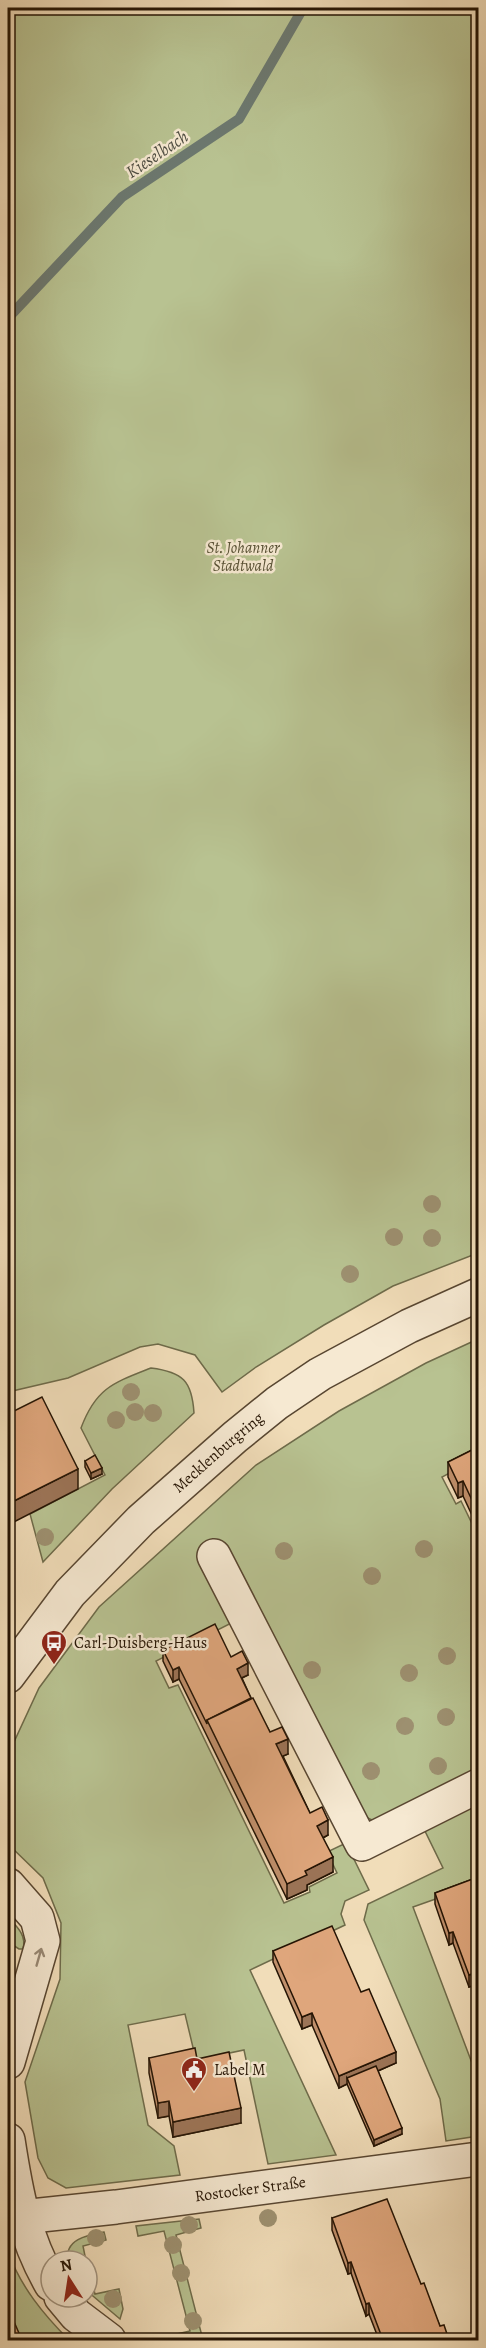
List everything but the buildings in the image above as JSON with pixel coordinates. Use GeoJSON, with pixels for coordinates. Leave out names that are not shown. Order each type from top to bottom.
{"type":"FeatureCollection","features":[{"type":"Feature","properties":{"kind":"street","name":"Mecklenburgring"},"geometry":{"type":"LineString","coordinates":[[8,1676],[70,1593],[141,1520],[277,1402],[320,1374],[410,1326],[478,1295]]}},
{"type":"Feature","properties":{"kind":"street"},"geometry":{"type":"LineString","coordinates":[[214,1556],[362,1844],[478,1786]]}},
{"type":"Feature","properties":{"kind":"street"},"geometry":{"type":"LineString","coordinates":[[8,1886],[37,1918],[44,1941],[8,2062]]}},
{"type":"Feature","properties":{"kind":"street"},"geometry":{"type":"LineString","coordinates":[[8,1972],[13,1979],[21,2013]]}},
{"type":"Feature","properties":{"kind":"street"},"geometry":{"type":"LineString","coordinates":[[8,2140],[22,2217],[39,2263]]}},
{"type":"Feature","properties":{"kind":"street","name":"Rostocker Straße"},"geometry":{"type":"LineString","coordinates":[[22,2217],[116,2208],[478,2159]]}},
{"type":"Feature","properties":{"kind":"street"},"geometry":{"type":"LineString","coordinates":[[71,2309],[109,2340]]}},
{"type":"Feature","properties":{"kind":"green space","name":"St. Johanner Stadtwald"},"geometry":{"type":"Polygon","coordinates":[[[8,8],[478,8],[478,1253],[393,1286],[256,1367],[222,1392],[195,1355],[158,1344],[140,1347],[68,1378],[8,1392],[8,8]]]}},
{"type":"Feature","properties":{"kind":"green space"},"geometry":{"type":"Polygon","coordinates":[[[478,1339],[478,1458],[442,1477],[456,1504],[461,1501],[478,1536],[478,1774],[388,1820],[372,1820],[359,1814],[253,1612],[156,1661],[169,1688],[178,1685],[284,1903],[310,1892],[309,1887],[337,1873],[327,1852],[346,1843],[369,1890],[345,1901],[341,1914],[345,1925],[250,1970],[336,2155],[268,2164],[244,2050],[196,2060],[185,2014],[128,2025],[148,2125],[174,2146],[180,2175],[66,2188],[48,2178],[38,2158],[25,2082],[60,1979],[61,1923],[43,1878],[8,1844],[8,1755],[39,1688],[99,1607],[256,1465],[339,1411],[426,1363],[478,1339]]]}},
{"type":"Feature","properties":{"kind":"green space"},"geometry":{"type":"Polygon","coordinates":[[[151,1368],[171,1372],[184,1380],[191,1393],[194,1413],[112,1489],[43,1562],[30,1514],[105,1475],[81,1428],[93,1404],[107,1389],[151,1368]]]}},
{"type":"Feature","properties":{"kind":"green space"},"geometry":{"type":"Polygon","coordinates":[[[478,1799],[478,1884],[413,1907],[478,2079],[478,2136],[446,2141],[440,2099],[364,1920],[368,1904],[443,1868],[423,1827],[478,1799]]]}},
{"type":"Feature","properties":{"kind":"green space"},"geometry":{"type":"Polygon","coordinates":[[[8,1917],[22,1935],[23,1949],[8,1942],[8,1917]]]}},
{"type":"Feature","properties":{"kind":"green space"},"geometry":{"type":"Polygon","coordinates":[[[199,2219],[201,2228],[176,2235],[203,2340],[160,2340],[159,2338],[190,2331],[164,2231],[138,2236],[136,2226],[199,2219]]]}},
{"type":"Feature","properties":{"kind":"green space"},"geometry":{"type":"Polygon","coordinates":[[[104,2232],[106,2240],[83,2246],[84,2249],[70,2249],[78,2239],[104,2232]]]}},
{"type":"Feature","properties":{"kind":"green space"},"geometry":{"type":"Polygon","coordinates":[[[8,2252],[19,2277],[39,2306],[39,2309],[42,2309],[69,2340],[20,2340],[8,2314],[8,2252]]]}},
{"type":"Feature","properties":{"kind":"green space"},"geometry":{"type":"Polygon","coordinates":[[[119,2289],[123,2309],[120,2319],[99,2301],[99,2293],[119,2289]]]}},
{"type":"Feature","properties":{"kind":"waterway","name":"Kieselbach"},"geometry":{"type":"LineString","coordinates":[[8,318],[122,197],[239,119],[302,10],[310,8]]}},
{"type":"Feature","properties":{"kind":"place","name":"Carl-Duisberg-Haus"},"geometry":{"type":"Point","coordinates":[54,1666]}},
{"type":"Feature","properties":{"kind":"place","name":"Label M"},"geometry":{"type":"Point","coordinates":[194,2093]}}]}
